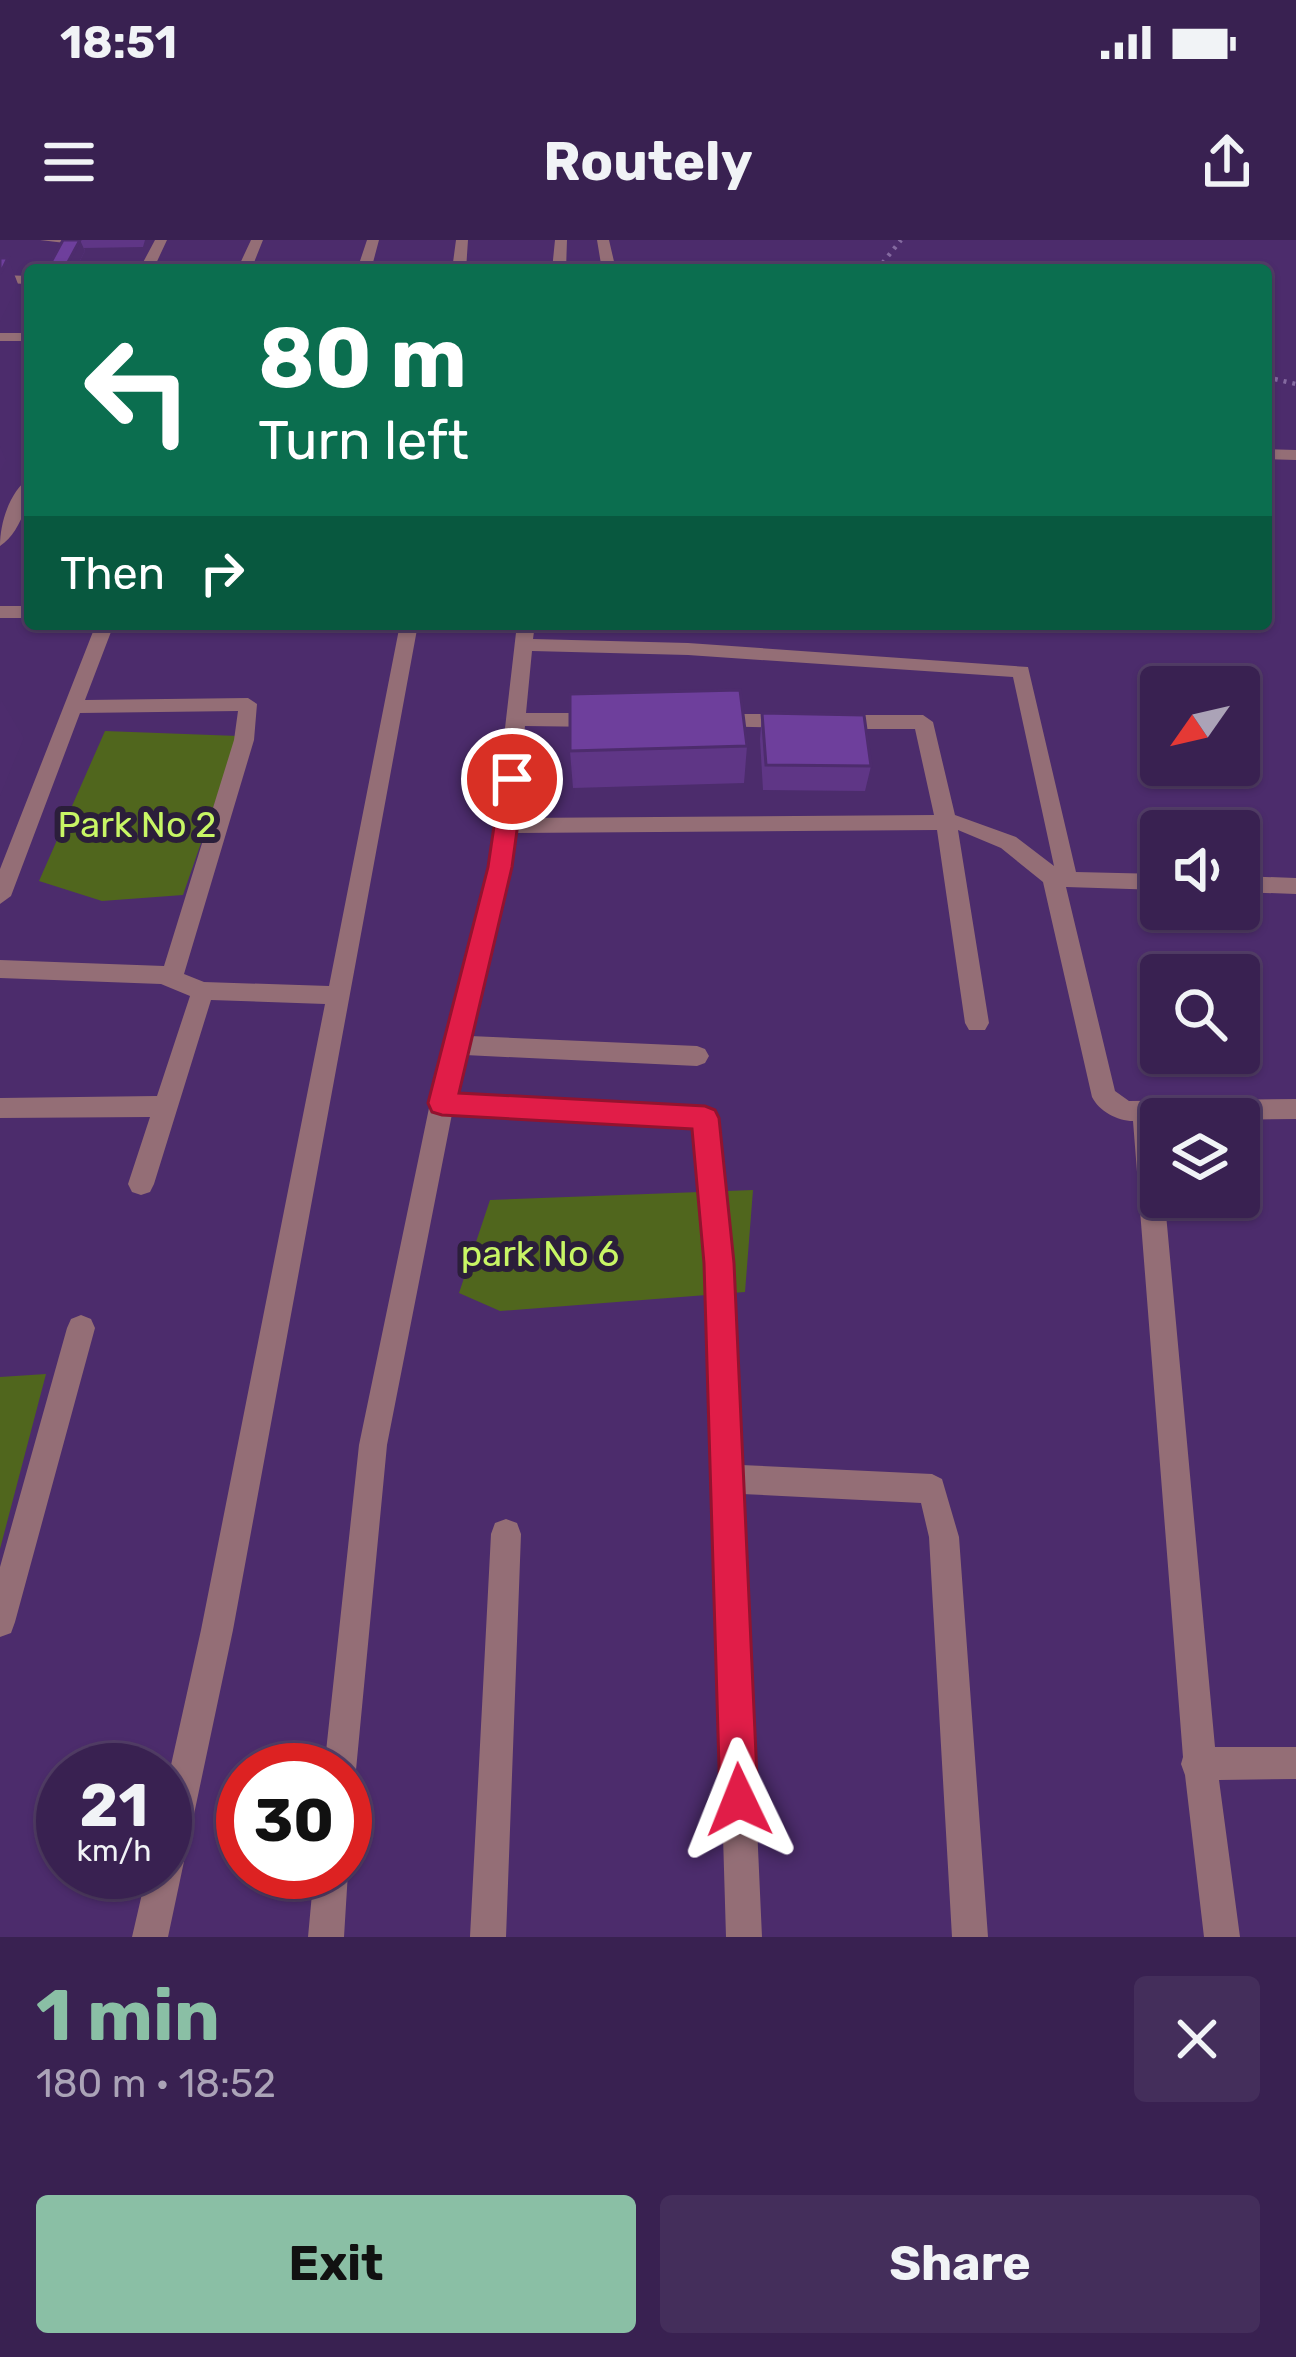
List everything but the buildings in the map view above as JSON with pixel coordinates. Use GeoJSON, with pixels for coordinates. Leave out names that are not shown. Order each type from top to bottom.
{"type":"FeatureCollection","features":[{"type":"Feature","properties":{"kind":"street"},"geometry":{"type":"LineString","coordinates":[[2,534],[24,493]]}},
{"type":"Feature","properties":{"kind":"street"},"geometry":{"type":"LineString","coordinates":[[0,896],[103,630]]}},
{"type":"Feature","properties":{"kind":"street"},"geometry":{"type":"LineString","coordinates":[[192,1745],[408,630]]}},
{"type":"Feature","properties":{"kind":"street"},"geometry":{"type":"LineString","coordinates":[[343,1743],[373,1444],[442,1103],[506,826],[525,634],[1022,671],[1104,1096],[1126,1112],[1140,1111]]}},
{"type":"Feature","properties":{"kind":"street"},"geometry":{"type":"LineString","coordinates":[[73,707],[248,704],[244,740],[172,979]]}},
{"type":"Feature","properties":{"kind":"street"},"geometry":{"type":"LineString","coordinates":[[518,719],[613,720]]}},
{"type":"Feature","properties":{"kind":"street"},"geometry":{"type":"LineString","coordinates":[[685,721],[923,722],[946,822],[977,1023]]}},
{"type":"Feature","properties":{"kind":"street"},"geometry":{"type":"LineString","coordinates":[[506,826],[946,822],[996,832],[1060,879],[1140,881]]}},
{"type":"Feature","properties":{"kind":"street"},"geometry":{"type":"LineString","coordinates":[[1260,885],[1296,886]]}},
{"type":"Feature","properties":{"kind":"street"},"geometry":{"type":"LineString","coordinates":[[0,969],[172,979],[203,991],[337,995]]}},
{"type":"Feature","properties":{"kind":"street"},"geometry":{"type":"LineString","coordinates":[[141,1184],[203,991]]}},
{"type":"Feature","properties":{"kind":"street"},"geometry":{"type":"LineString","coordinates":[[455,1046],[697,1057]]}},
{"type":"Feature","properties":{"kind":"street"},"geometry":{"type":"LineString","coordinates":[[442,1103],[705,1118],[719,1263],[744,1937]]}},
{"type":"Feature","properties":{"kind":"street"},"geometry":{"type":"LineString","coordinates":[[0,1108],[164,1106]]}},
{"type":"Feature","properties":{"kind":"street"},"geometry":{"type":"LineString","coordinates":[[1260,1109],[1296,1108]]}},
{"type":"Feature","properties":{"kind":"street"},"geometry":{"type":"LineString","coordinates":[[1154,1218],[1197,1764],[1222,1937]]}},
{"type":"Feature","properties":{"kind":"street"},"geometry":{"type":"LineString","coordinates":[[2,1603],[81,1328]]}},
{"type":"Feature","properties":{"kind":"street"},"geometry":{"type":"LineString","coordinates":[[728,1479],[932,1489],[944,1537],[970,1937]]}},
{"type":"Feature","properties":{"kind":"street"},"geometry":{"type":"LineString","coordinates":[[488,1937],[506,1534]]}},
{"type":"Feature","properties":{"kind":"street"},"geometry":{"type":"LineString","coordinates":[[1197,1764],[1296,1763]]}},
{"type":"Feature","properties":{"kind":"street"},"geometry":{"type":"LineString","coordinates":[[150,1937],[159,1899]]}},
{"type":"Feature","properties":{"kind":"street"},"geometry":{"type":"LineString","coordinates":[[326,1937],[330,1899]]}},
{"type":"Feature","properties":{"kind":"lane"},"geometry":{"type":"LineString","coordinates":[[46,240],[65,240]]}},
{"type":"Feature","properties":{"kind":"path"},"geometry":{"type":"LineString","coordinates":[[882,264],[901,240]]}},
{"type":"Feature","properties":{"kind":"green space","name":"Park No 2"},"geometry":{"type":"Polygon","coordinates":[[[105,731],[238,736],[183,895],[102,901],[39,881],[105,731]]]}},
{"type":"Feature","properties":{"kind":"green space","name":"park No 6"},"geometry":{"type":"Polygon","coordinates":[[[753,1190],[745,1292],[500,1311],[459,1293],[490,1200],[753,1190]]]}},
{"type":"Feature","properties":{"kind":"green space"},"geometry":{"type":"Polygon","coordinates":[[[46,1374],[0,1549],[0,1377],[46,1374]]]}},
{"type":"Feature","properties":{"kind":"route"},"geometry":{"type":"LineString","coordinates":[[512,779],[500,867],[442,1103],[705,1118],[719,1263],[739,1800]]}}]}
